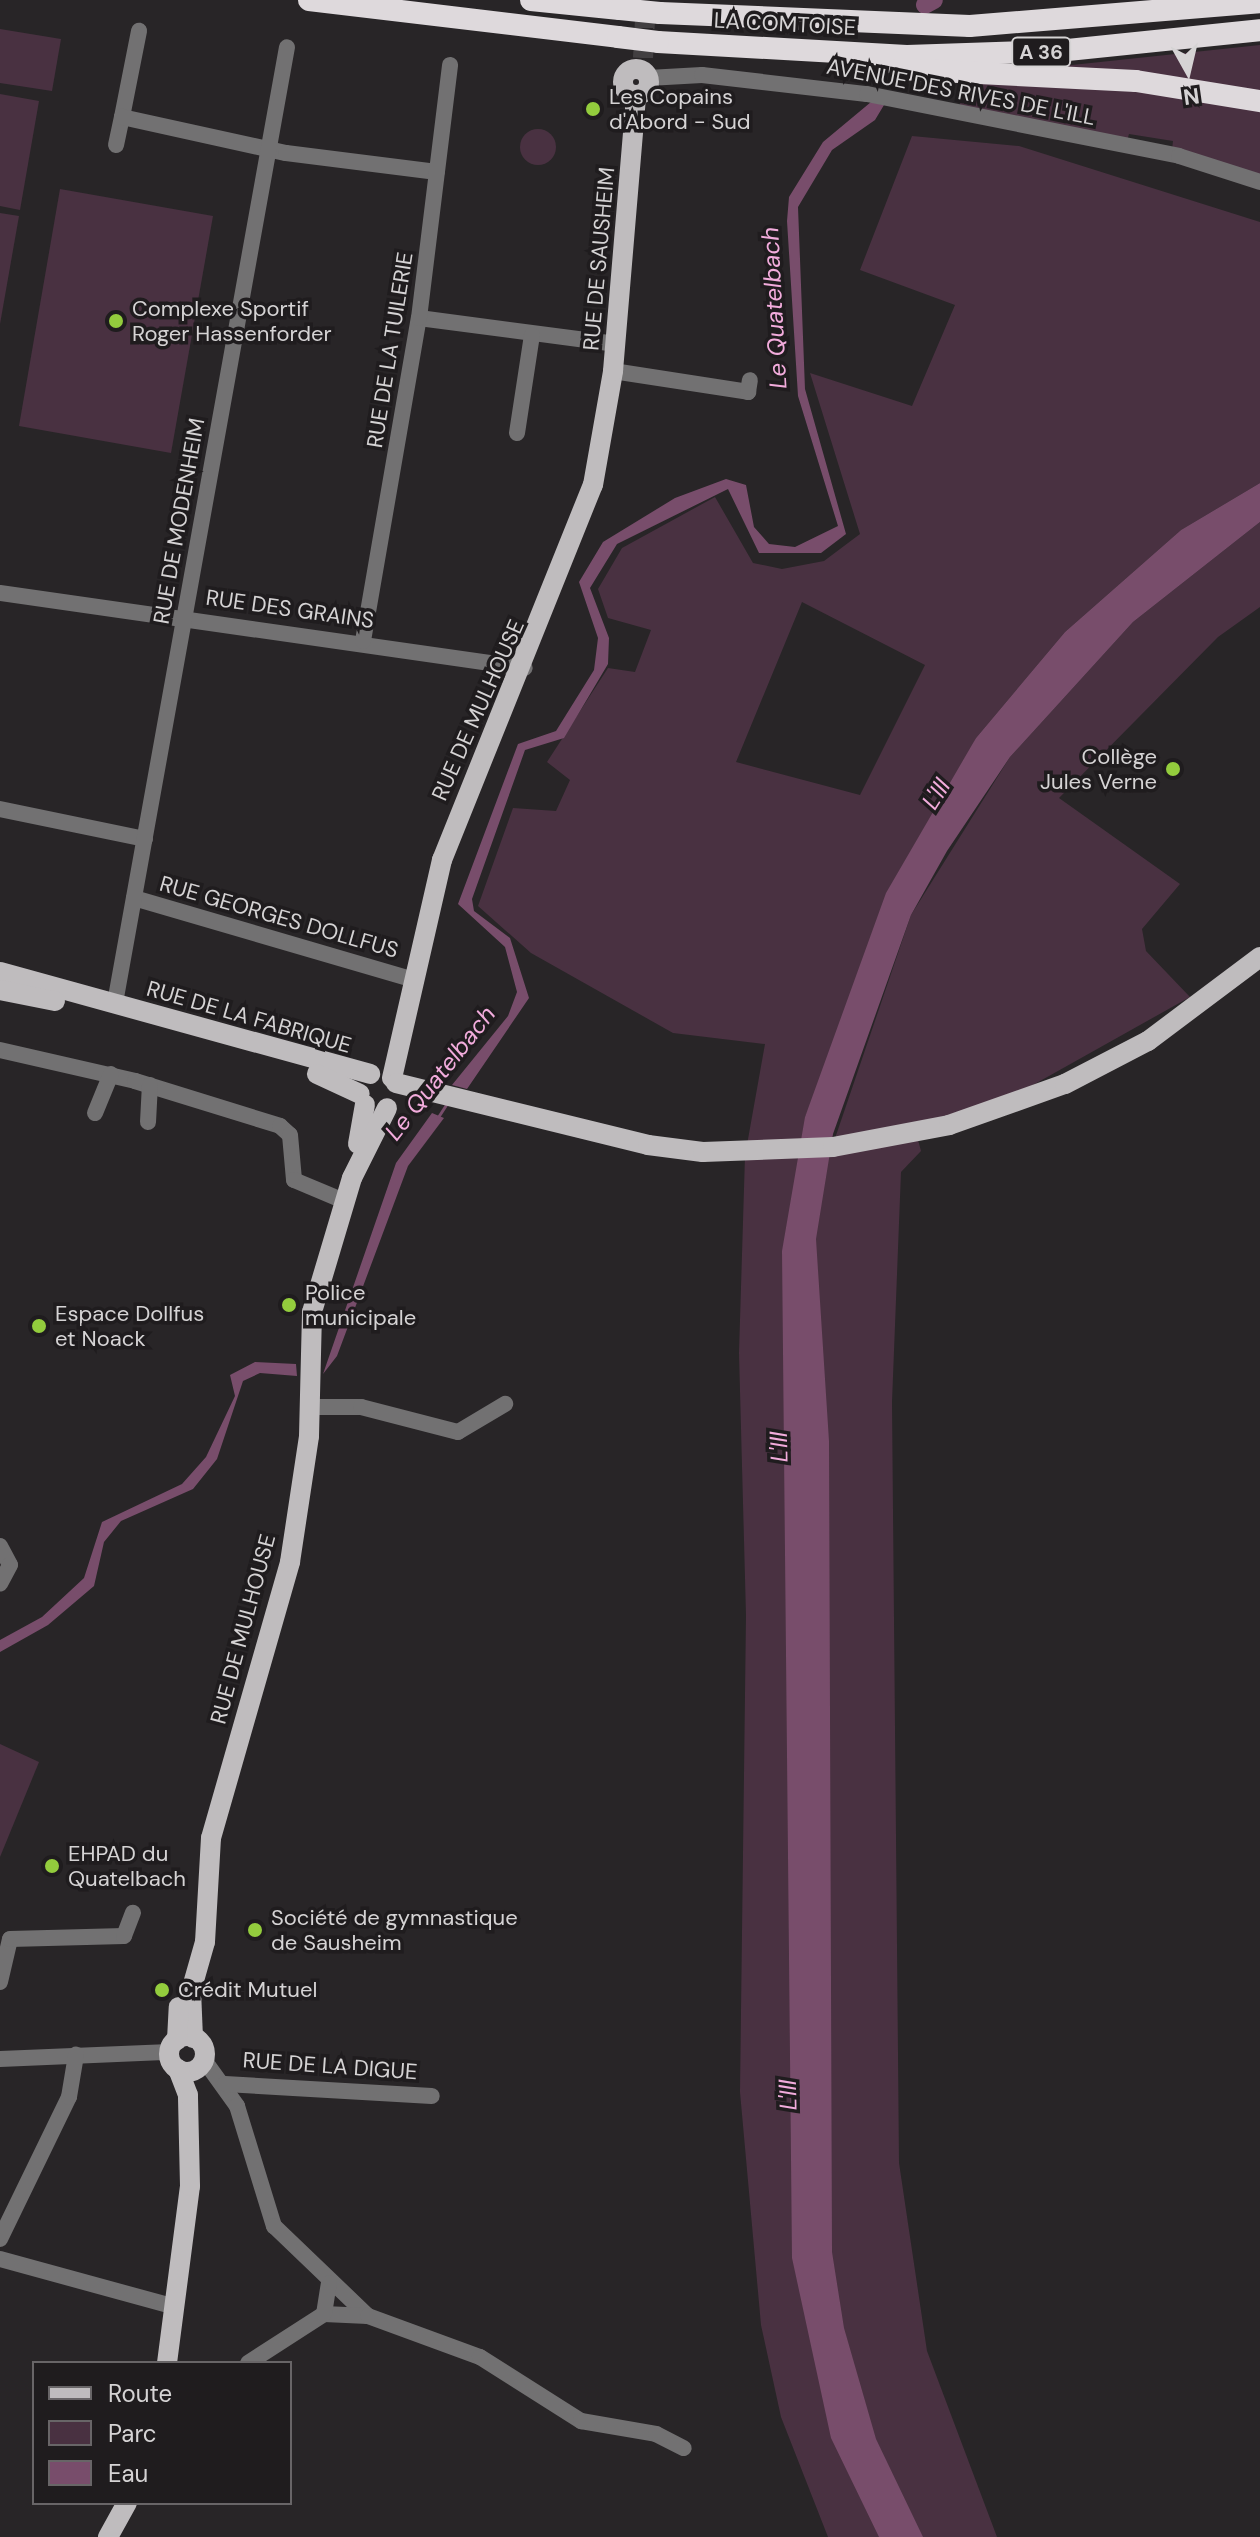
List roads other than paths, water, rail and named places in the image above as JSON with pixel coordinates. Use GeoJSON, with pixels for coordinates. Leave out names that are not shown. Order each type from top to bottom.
{"type":"FeatureCollection","features":[{"type":"Feature","properties":{"kind":"highway","name":"LA COMTOISE"},"geometry":{"type":"LineString","coordinates":[[309,0],[618,37],[642,67],[820,55],[1058,51],[1260,30]]}},
{"type":"Feature","properties":{"kind":"highway","name":"LA COMTOISE"},"geometry":{"type":"LineString","coordinates":[[531,0],[818,25],[1004,25],[1260,2]]}},
{"type":"Feature","properties":{"kind":"highway"},"geometry":{"type":"LineString","coordinates":[[1004,25],[1064,10],[1167,0]]}},
{"type":"Feature","properties":{"kind":"highway"},"geometry":{"type":"LineString","coordinates":[[820,55],[879,68],[1136,81],[1260,101]]}},
{"type":"Feature","properties":{"kind":"main road","name":"RUE DE SAUSHEIM"},"geometry":{"type":"LineString","coordinates":[[605,427],[616,344],[642,67]]}},
{"type":"Feature","properties":{"kind":"main road","name":"RUE DE MULHOUSE"},"geometry":{"type":"LineString","coordinates":[[352,1178],[363,1100],[384,1077],[452,830],[525,668],[593,485],[605,427]]}},
{"type":"Feature","properties":{"kind":"main road","name":"RUE DE LA FABRIQUE"},"geometry":{"type":"LineString","coordinates":[[0,990],[114,1009],[384,1077],[447,1101],[648,1145],[750,1152],[886,1139],[1029,1098],[1108,1063],[1195,1010],[1260,957]]}},
{"type":"Feature","properties":{"kind":"main road","name":"RUE DE LA FABRIQUE"},"geometry":{"type":"LineString","coordinates":[[0,972],[291,1065],[363,1100],[390,1106],[447,1101]]}},
{"type":"Feature","properties":{"kind":"main road","name":"RUE DE MULHOUSE"},"geometry":{"type":"LineString","coordinates":[[167,2361],[190,2186],[186,2055],[191,1991],[205,1942],[205,1904],[222,1789],[290,1562],[310,1407],[314,1300],[352,1178],[390,1106],[384,1077]]}},
{"type":"Feature","properties":{"kind":"main road"},"geometry":{"type":"LineString","coordinates":[[108,2537],[126,2505]]}},
{"type":"Feature","properties":{"kind":"street"},"geometry":{"type":"LineString","coordinates":[[116,145],[139,31]]}},
{"type":"Feature","properties":{"kind":"street","name":"RUE DE MODENHEIM"},"geometry":{"type":"LineString","coordinates":[[114,1009],[287,47]]}},
{"type":"Feature","properties":{"kind":"street","name":"RUE DE LA TUILERIE"},"geometry":{"type":"LineString","coordinates":[[363,641],[419,318],[450,65]]}},
{"type":"Feature","properties":{"kind":"street","name":"AVENUE DES RIVES DE L'ILL"},"geometry":{"type":"LineString","coordinates":[[642,67],[867,94],[1179,156],[1260,182]]}},
{"type":"Feature","properties":{"kind":"street"},"geometry":{"type":"LineString","coordinates":[[122,117],[437,172]]}},
{"type":"Feature","properties":{"kind":"street"},"geometry":{"type":"LineString","coordinates":[[419,318],[616,344]]}},
{"type":"Feature","properties":{"kind":"street"},"geometry":{"type":"LineString","coordinates":[[517,433],[532,335]]}},
{"type":"Feature","properties":{"kind":"street"},"geometry":{"type":"LineString","coordinates":[[613,371],[748,392],[750,380]]}},
{"type":"Feature","properties":{"kind":"street","name":"RUE DES GRAINS"},"geometry":{"type":"LineString","coordinates":[[0,593],[363,641],[525,668]]}},
{"type":"Feature","properties":{"kind":"street"},"geometry":{"type":"LineString","coordinates":[[0,809],[145,839]]}},
{"type":"Feature","properties":{"kind":"street","name":"RUE GEORGES DOLLFUS"},"geometry":{"type":"LineString","coordinates":[[134,898],[411,979]]}},
{"type":"Feature","properties":{"kind":"street"},"geometry":{"type":"LineString","coordinates":[[0,1050],[111,1074],[287,1129],[294,1180],[344,1201]]}},
{"type":"Feature","properties":{"kind":"street"},"geometry":{"type":"LineString","coordinates":[[95,1113],[111,1074]]}},
{"type":"Feature","properties":{"kind":"street"},"geometry":{"type":"LineString","coordinates":[[148,1122],[150,1085]]}},
{"type":"Feature","properties":{"kind":"street"},"geometry":{"type":"LineString","coordinates":[[310,1407],[361,1407],[458,1432],[505,1404]]}},
{"type":"Feature","properties":{"kind":"street"},"geometry":{"type":"LineString","coordinates":[[0,1546],[10,1565],[0,1584]]}},
{"type":"Feature","properties":{"kind":"street"},"geometry":{"type":"LineString","coordinates":[[0,1982],[10,1939],[124,1936],[133,1913]]}},
{"type":"Feature","properties":{"kind":"street"},"geometry":{"type":"LineString","coordinates":[[0,2239],[69,2097],[76,2055]]}},
{"type":"Feature","properties":{"kind":"street"},"geometry":{"type":"LineString","coordinates":[[0,2059],[186,2055],[228,2089],[262,2205],[329,2283],[368,2316],[412,2335],[490,2361],[602,2430],[656,2434],[684,2448]]}},
{"type":"Feature","properties":{"kind":"street","name":"RUE DE LA DIGUE"},"geometry":{"type":"LineString","coordinates":[[228,2089],[432,2096]]}},
{"type":"Feature","properties":{"kind":"street"},"geometry":{"type":"LineString","coordinates":[[0,2259],[176,2307]]}},
{"type":"Feature","properties":{"kind":"street"},"geometry":{"type":"LineString","coordinates":[[324,2314],[329,2283]]}},
{"type":"Feature","properties":{"kind":"street"},"geometry":{"type":"LineString","coordinates":[[251,2361],[324,2314],[368,2316]]}},
{"type":"Feature","properties":{"kind":"water"},"geometry":{"type":"Polygon","coordinates":[[[871,102],[884,105],[875,120],[832,150],[798,207],[805,389],[846,534],[821,553],[759,553],[728,489],[617,544],[590,588],[609,638],[608,664],[564,738],[525,750],[472,899],[474,911],[510,938],[529,998],[467,1089],[452,1085],[508,1016],[517,992],[505,947],[458,904],[518,744],[556,731],[594,670],[598,638],[579,582],[603,542],[675,498],[726,479],[746,485],[754,527],[769,544],[795,547],[838,526],[798,396],[787,221],[789,197],[823,142],[871,102]]]}},
{"type":"Feature","properties":{"kind":"water","name":"L'Ill"},"geometry":{"type":"Polygon","coordinates":[[[1260,483],[1260,522],[1133,622],[1010,757],[947,851],[911,915],[833,1134],[816,1239],[829,1441],[832,2252],[844,2328],[876,2439],[923,2537],[879,2537],[831,2438],[792,2258],[782,1251],[805,1117],[886,893],[976,738],[1065,632],[1181,530],[1260,483]]]}},
{"type":"Feature","properties":{"kind":"water"},"geometry":{"type":"Polygon","coordinates":[[[432,1113],[444,1118],[408,1166],[337,1356],[323,1374],[396,1163],[432,1113]]]}},
{"type":"Feature","properties":{"kind":"water"},"geometry":{"type":"Polygon","coordinates":[[[255,1362],[296,1364],[297,1376],[260,1373],[243,1381],[217,1459],[193,1489],[121,1521],[104,1542],[94,1586],[48,1625],[0,1652],[0,1640],[42,1617],[84,1578],[102,1522],[182,1484],[206,1457],[235,1396],[230,1375],[255,1362]]]}},
{"type":"Feature","properties":{"kind":"waterway","name":"Le Quatelbach"},"geometry":{"type":"LineString","coordinates":[[925,5],[934,0]]}},
{"type":"Feature","properties":{"kind":"waterway","name":"Le Quatelbach"},"geometry":{"type":"LineString","coordinates":[[438,1117],[447,1103]]}},
{"type":"Feature","properties":{"kind":"tunnel"},"geometry":{"type":"LineString","coordinates":[[643,58],[646,0]]}},
{"type":"Feature","properties":{"kind":"place","name":"Les Copains d'Abord - Sud"},"geometry":{"type":"Point","coordinates":[593,109]}},
{"type":"Feature","properties":{"kind":"place","name":"Complexe Sportif Roger Hassenforder"},"geometry":{"type":"Point","coordinates":[116,321]}},
{"type":"Feature","properties":{"kind":"place","name":"Collège Jules Verne"},"geometry":{"type":"Point","coordinates":[1173,769]}},
{"type":"Feature","properties":{"kind":"place","name":"Police municipale"},"geometry":{"type":"Point","coordinates":[289,1305]}},
{"type":"Feature","properties":{"kind":"place","name":"Espace Dollfus et Noack"},"geometry":{"type":"Point","coordinates":[39,1326]}},
{"type":"Feature","properties":{"kind":"place","name":"EHPAD du Quatelbach"},"geometry":{"type":"Point","coordinates":[52,1866]}},
{"type":"Feature","properties":{"kind":"place","name":"Société de gymnastique de Sausheim"},"geometry":{"type":"Point","coordinates":[255,1930]}},
{"type":"Feature","properties":{"kind":"place","name":"Crédit Mutuel"},"geometry":{"type":"Point","coordinates":[162,1990]}}]}
